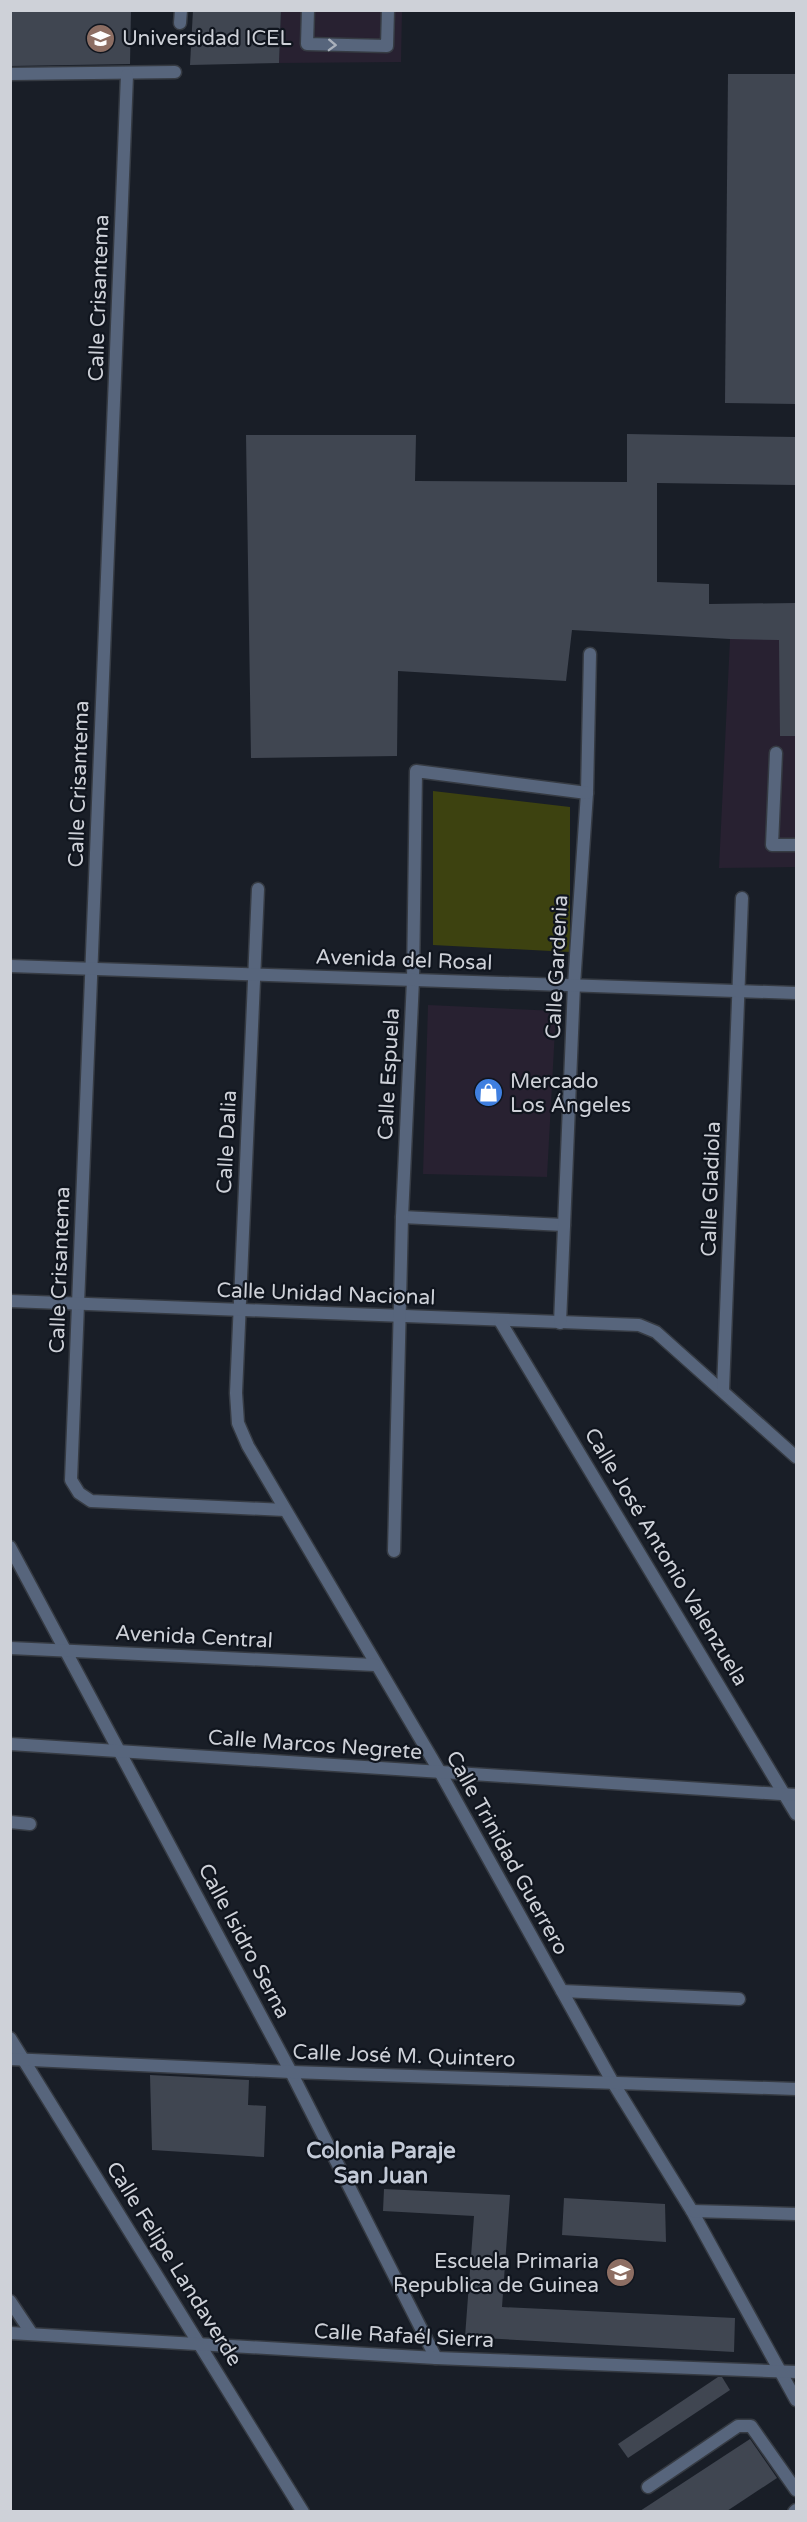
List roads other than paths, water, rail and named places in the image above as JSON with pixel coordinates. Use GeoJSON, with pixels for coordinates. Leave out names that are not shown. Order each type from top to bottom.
{"type":"FeatureCollection","features":[{"type":"Feature","properties":{"kind":"street"},"geometry":{"type":"LineString","coordinates":[[308,10],[307,44],[387,46],[388,10]]}},
{"type":"Feature","properties":{"kind":"street"},"geometry":{"type":"LineString","coordinates":[[10,74],[127,75],[175,72]]}},
{"type":"Feature","properties":{"kind":"street","name":"Calle Crisantema"},"geometry":{"type":"LineString","coordinates":[[127,75],[72,1480],[79,1493],[91,1501],[285,1510]]}},
{"type":"Feature","properties":{"kind":"street","name":"Calle Gardenia"},"geometry":{"type":"LineString","coordinates":[[560,1323],[574,985],[587,793],[590,654]]}},
{"type":"Feature","properties":{"kind":"street"},"geometry":{"type":"LineString","coordinates":[[776,753],[772,845],[796,845]]}},
{"type":"Feature","properties":{"kind":"street","name":"Calle Espuela"},"geometry":{"type":"LineString","coordinates":[[394,1551],[402,1217],[413,980],[416,771],[587,793]]}},
{"type":"Feature","properties":{"kind":"street","name":"Calle Dalia"},"geometry":{"type":"LineString","coordinates":[[239,1310],[258,889]]}},
{"type":"Feature","properties":{"kind":"street","name":"Calle Gladiola"},"geometry":{"type":"LineString","coordinates":[[723,1390],[742,898]]}},
{"type":"Feature","properties":{"kind":"street","name":"Avenida del Rosal"},"geometry":{"type":"LineString","coordinates":[[10,966],[796,993]]}},
{"type":"Feature","properties":{"kind":"street"},"geometry":{"type":"LineString","coordinates":[[402,1217],[564,1225]]}},
{"type":"Feature","properties":{"kind":"street","name":"Calle Unidad Nacional"},"geometry":{"type":"LineString","coordinates":[[10,1302],[639,1325],[656,1332],[723,1390]]}},
{"type":"Feature","properties":{"kind":"street","name":"Calle Trinidad Guerrero"},"geometry":{"type":"LineString","coordinates":[[239,1310],[237,1424],[248,1446],[440,1773],[612,2081],[692,2211],[796,2400]]}},
{"type":"Feature","properties":{"kind":"street","name":"Calle José Antonio Valenzuela"},"geometry":{"type":"LineString","coordinates":[[501,1321],[791,1795],[796,1814]]}},
{"type":"Feature","properties":{"kind":"street"},"geometry":{"type":"LineString","coordinates":[[723,1390],[796,1457]]}},
{"type":"Feature","properties":{"kind":"street","name":"Calle Isidro Serna"},"geometry":{"type":"LineString","coordinates":[[10,1547],[68,1650],[291,2072],[436,2358]]}},
{"type":"Feature","properties":{"kind":"street","name":"Avenida Central"},"geometry":{"type":"LineString","coordinates":[[10,1647],[375,1665]]}},
{"type":"Feature","properties":{"kind":"street","name":"Calle Marcos Negrete"},"geometry":{"type":"LineString","coordinates":[[10,1744],[791,1795]]}},
{"type":"Feature","properties":{"kind":"street"},"geometry":{"type":"LineString","coordinates":[[10,1822],[30,1824]]}},
{"type":"Feature","properties":{"kind":"street"},"geometry":{"type":"LineString","coordinates":[[562,1991],[739,1999]]}},
{"type":"Feature","properties":{"kind":"street","name":"Calle Felipe Landaverde"},"geometry":{"type":"LineString","coordinates":[[10,2038],[303,2511]]}},
{"type":"Feature","properties":{"kind":"street","name":"Calle José M. Quintero"},"geometry":{"type":"LineString","coordinates":[[10,2059],[291,2072],[612,2081],[796,2089]]}},
{"type":"Feature","properties":{"kind":"street"},"geometry":{"type":"LineString","coordinates":[[692,2211],[796,2214]]}},
{"type":"Feature","properties":{"kind":"street"},"geometry":{"type":"LineString","coordinates":[[10,2301],[32,2334]]}},
{"type":"Feature","properties":{"kind":"street","name":"Calle Rafaél Sierra"},"geometry":{"type":"LineString","coordinates":[[10,2333],[436,2358],[796,2372]]}},
{"type":"Feature","properties":{"kind":"street"},"geometry":{"type":"LineString","coordinates":[[648,2487],[738,2426],[751,2426],[796,2490]]}},
{"type":"Feature","properties":{"kind":"place","name":"Universidad ICEL"},"geometry":{"type":"Point","coordinates":[101,38]}},
{"type":"Feature","properties":{"kind":"place","name":"Mercado Los Ángeles"},"geometry":{"type":"Point","coordinates":[489,1093]}},
{"type":"Feature","properties":{"kind":"place","name":"Escuela Primaria Republica de Guinea"},"geometry":{"type":"Point","coordinates":[620,2273]}},
{"type":"Feature","properties":{"kind":"district","name":"Colonia Paraje San Juan"},"geometry":{"type":"Point","coordinates":[381,2164]}}]}
